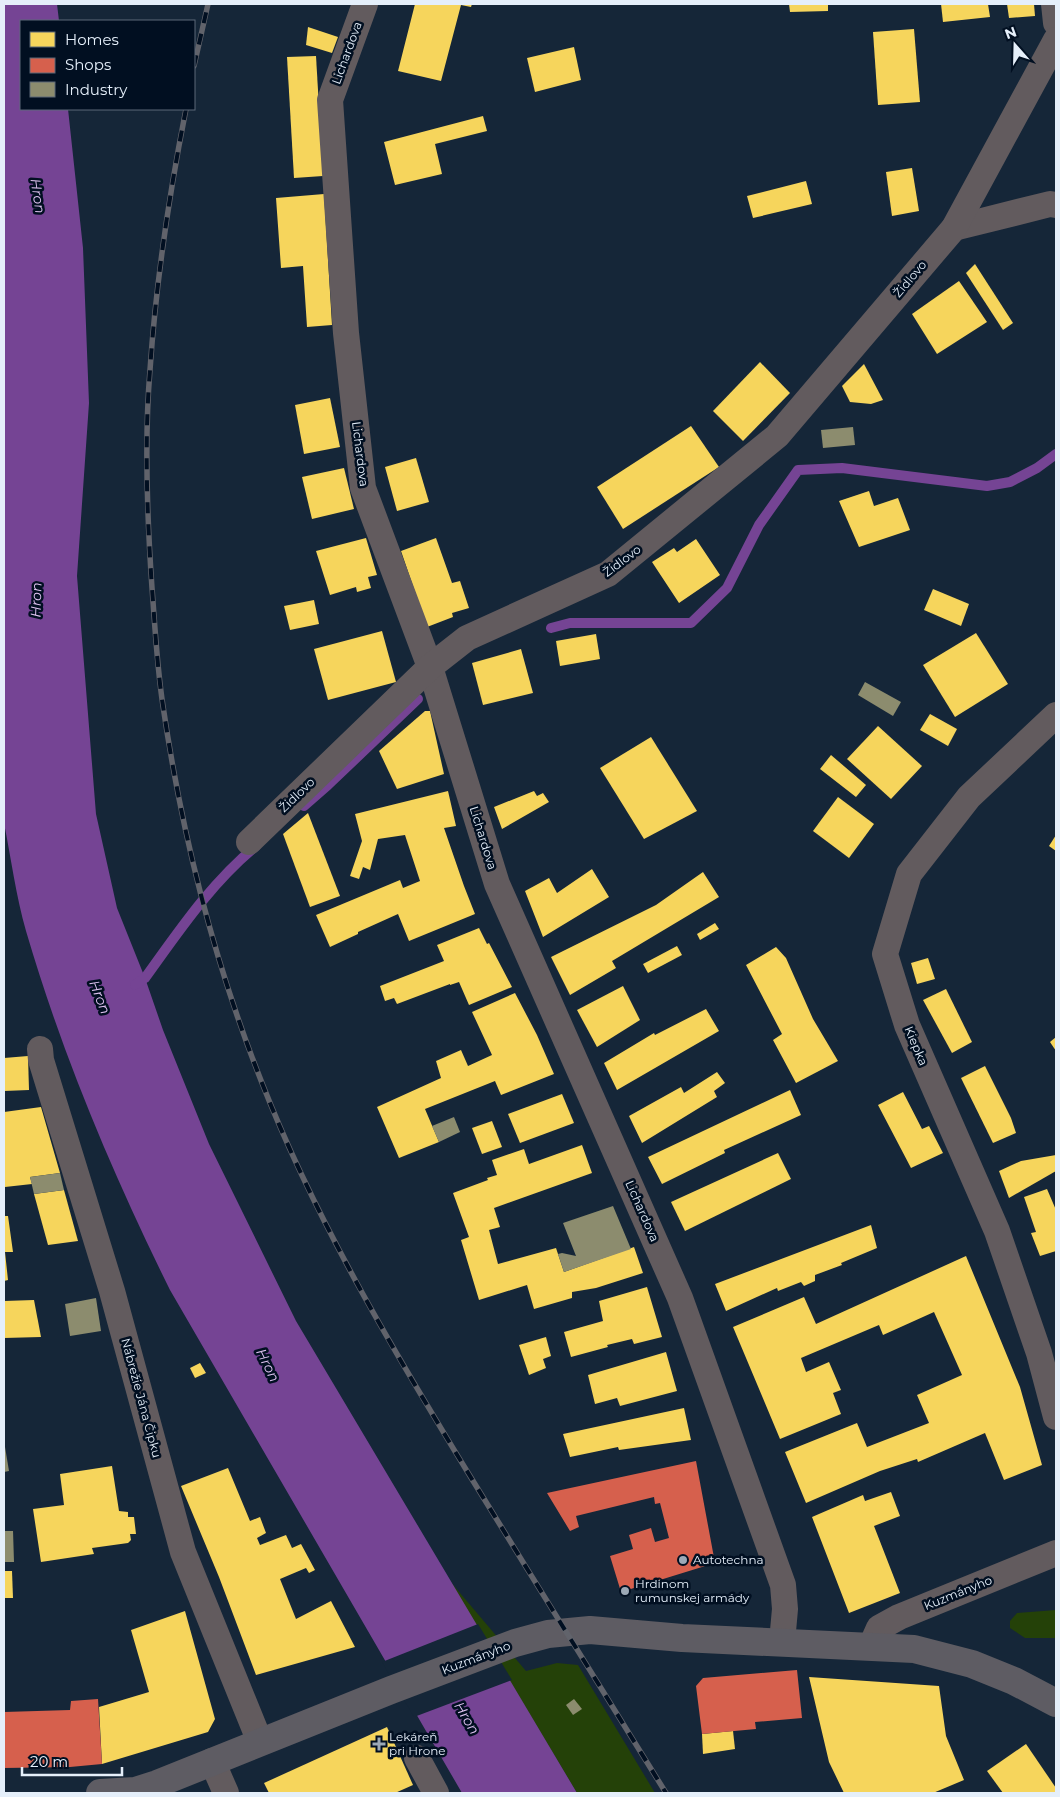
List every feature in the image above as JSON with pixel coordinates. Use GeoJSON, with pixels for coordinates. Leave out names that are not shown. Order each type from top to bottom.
{"type":"FeatureCollection","features":[{"type":"Feature","properties":{"kind":"main road","name":"Kuzmányho"},"geometry":{"type":"LineString","coordinates":[[100,1793],[135,1791],[158,1784],[391,1690],[515,1643],[548,1634],[590,1630],[682,1638],[914,1649],[972,1664],[1014,1681],[1056,1703]]}},
{"type":"Feature","properties":{"kind":"street","name":"Lichardova"},"geometry":{"type":"LineString","coordinates":[[365,4],[330,100],[346,333],[363,488],[430,667],[497,884],[680,1298],[783,1584],[785,1609],[782,1642]]}},
{"type":"Feature","properties":{"kind":"street"},"geometry":{"type":"LineString","coordinates":[[1054,4],[1056,23]]}},
{"type":"Feature","properties":{"kind":"street","name":"Židlovo"},"geometry":{"type":"LineString","coordinates":[[249,842],[430,667],[467,638],[608,574],[777,436],[954,228],[1056,40]]}},
{"type":"Feature","properties":{"kind":"street"},"geometry":{"type":"LineString","coordinates":[[954,228],[1050,204],[1056,205]]}},
{"type":"Feature","properties":{"kind":"street","name":"Kiepka"},"geometry":{"type":"LineString","coordinates":[[1056,715],[969,797],[909,874],[885,954],[907,1025],[997,1231],[1039,1353],[1056,1417]]}},
{"type":"Feature","properties":{"kind":"street","name":"Nábrežie Jána Čipku"},"geometry":{"type":"LineString","coordinates":[[40,1048],[44,1069],[112,1291],[183,1552],[260,1742]]}},
{"type":"Feature","properties":{"kind":"street","name":"Kuzmányho"},"geometry":{"type":"LineString","coordinates":[[872,1646],[879,1628],[899,1617],[1056,1553]]}},
{"type":"Feature","properties":{"kind":"street"},"geometry":{"type":"LineString","coordinates":[[417,1758],[436,1793]]}},
{"type":"Feature","properties":{"kind":"street"},"geometry":{"type":"LineString","coordinates":[[212,1761],[226,1793]]}},
{"type":"Feature","properties":{"kind":"green space"},"geometry":{"type":"Polygon","coordinates":[[[449,1580],[526,1671],[557,1663],[578,1665],[655,1793],[577,1793],[449,1580]]]}},
{"type":"Feature","properties":{"kind":"green space"},"geometry":{"type":"Polygon","coordinates":[[[1056,1610],[1056,1638],[1025,1638],[1010,1628],[1010,1621],[1017,1613],[1056,1610]]]}},
{"type":"Feature","properties":{"kind":"water","name":"Hron"},"geometry":{"type":"Polygon","coordinates":[[[4,4],[57,4],[59,20],[20,20],[20,110],[68,110],[83,248],[89,403],[77,576],[96,814],[117,908],[209,1144],[296,1321],[577,1793],[462,1793],[170,1290],[149,1247],[90,1114],[40,977],[22,918],[4,823],[4,4]]]}},
{"type":"Feature","properties":{"kind":"pier"},"geometry":{"type":"Polygon","coordinates":[[[478,1624],[512,1680],[414,1717],[382,1662],[478,1624]]]}},
{"type":"Feature","properties":{"kind":"building: Homes"},"geometry":{"type":"Polygon","coordinates":[[[415,4],[472,4],[471,7],[461,5],[441,81],[398,71],[415,4]]]}},
{"type":"Feature","properties":{"kind":"building: Homes"},"geometry":{"type":"Polygon","coordinates":[[[789,4],[828,4],[828,11],[790,12],[789,4]]]}},
{"type":"Feature","properties":{"kind":"building: Homes"},"geometry":{"type":"Polygon","coordinates":[[[941,4],[988,4],[990,17],[943,22],[941,4]]]}},
{"type":"Feature","properties":{"kind":"building: Homes"},"geometry":{"type":"Polygon","coordinates":[[[1007,4],[1034,4],[1035,16],[1009,18],[1007,4]]]}},
{"type":"Feature","properties":{"kind":"building: Homes"},"geometry":{"type":"Polygon","coordinates":[[[308,27],[338,37],[332,53],[306,45],[308,27]]]}},
{"type":"Feature","properties":{"kind":"building: Homes"},"geometry":{"type":"Polygon","coordinates":[[[914,29],[920,102],[878,105],[873,32],[914,29]]]}},
{"type":"Feature","properties":{"kind":"building: Homes"},"geometry":{"type":"Polygon","coordinates":[[[574,47],[581,80],[535,92],[527,58],[574,47]]]}},
{"type":"Feature","properties":{"kind":"building: Homes"},"geometry":{"type":"Polygon","coordinates":[[[316,56],[323,176],[294,178],[287,57],[316,56]]]}},
{"type":"Feature","properties":{"kind":"building: Homes"},"geometry":{"type":"Polygon","coordinates":[[[483,116],[487,131],[435,144],[442,174],[395,185],[384,142],[483,116]]]}},
{"type":"Feature","properties":{"kind":"building: Homes"},"geometry":{"type":"Polygon","coordinates":[[[912,168],[919,211],[892,216],[886,172],[912,168]]]}},
{"type":"Feature","properties":{"kind":"building: Homes"},"geometry":{"type":"Polygon","coordinates":[[[806,181],[812,204],[753,218],[747,196],[806,181]]]}},
{"type":"Feature","properties":{"kind":"building: Homes"},"geometry":{"type":"Polygon","coordinates":[[[324,194],[332,325],[307,327],[303,266],[281,268],[276,198],[324,194]]]}},
{"type":"Feature","properties":{"kind":"building: Homes"},"geometry":{"type":"Polygon","coordinates":[[[975,264],[1013,323],[1003,330],[966,273],[975,264]]]}},
{"type":"Feature","properties":{"kind":"building: Homes"},"geometry":{"type":"Polygon","coordinates":[[[959,281],[987,322],[937,354],[912,314],[959,281]]]}},
{"type":"Feature","properties":{"kind":"building: Homes"},"geometry":{"type":"Polygon","coordinates":[[[760,362],[790,393],[743,441],[713,411],[760,362]]]}},
{"type":"Feature","properties":{"kind":"building: Homes"},"geometry":{"type":"Polygon","coordinates":[[[864,364],[883,400],[871,404],[850,402],[842,386],[864,364]]]}},
{"type":"Feature","properties":{"kind":"building: Homes"},"geometry":{"type":"Polygon","coordinates":[[[330,398],[340,447],[304,454],[295,405],[330,398]]]}},
{"type":"Feature","properties":{"kind":"building: Homes"},"geometry":{"type":"Polygon","coordinates":[[[691,426],[719,467],[623,529],[597,487],[691,426]]]}},
{"type":"Feature","properties":{"kind":"building: Homes"},"geometry":{"type":"Polygon","coordinates":[[[416,458],[429,502],[397,511],[385,467],[416,458]]]}},
{"type":"Feature","properties":{"kind":"building: Homes"},"geometry":{"type":"Polygon","coordinates":[[[344,468],[354,509],[312,519],[302,477],[344,468]]]}},
{"type":"Feature","properties":{"kind":"building: Homes"},"geometry":{"type":"Polygon","coordinates":[[[869,491],[874,506],[898,498],[910,530],[859,547],[839,501],[869,491]]]}},
{"type":"Feature","properties":{"kind":"building: Homes"},"geometry":{"type":"Polygon","coordinates":[[[366,538],[377,575],[368,577],[371,588],[357,592],[356,587],[330,595],[316,551],[366,538]]]}},
{"type":"Feature","properties":{"kind":"building: Homes"},"geometry":{"type":"Polygon","coordinates":[[[436,538],[452,583],[460,581],[469,608],[452,613],[453,617],[427,627],[401,551],[436,538]]]}},
{"type":"Feature","properties":{"kind":"building: Homes"},"geometry":{"type":"Polygon","coordinates":[[[696,539],[720,575],[679,603],[652,562],[674,548],[677,552],[696,539]]]}},
{"type":"Feature","properties":{"kind":"building: Homes"},"geometry":{"type":"Polygon","coordinates":[[[933,589],[969,604],[961,626],[924,610],[933,589]]]}},
{"type":"Feature","properties":{"kind":"building: Homes"},"geometry":{"type":"Polygon","coordinates":[[[314,600],[319,624],[290,630],[284,606],[314,600]]]}},
{"type":"Feature","properties":{"kind":"building: Homes"},"geometry":{"type":"Polygon","coordinates":[[[382,631],[396,682],[328,700],[314,649],[382,631]]]}},
{"type":"Feature","properties":{"kind":"building: Homes"},"geometry":{"type":"Polygon","coordinates":[[[976,633],[1008,684],[955,717],[923,665],[976,633]]]}},
{"type":"Feature","properties":{"kind":"building: Homes"},"geometry":{"type":"Polygon","coordinates":[[[596,634],[600,659],[560,666],[556,641],[596,634]]]}},
{"type":"Feature","properties":{"kind":"building: Homes"},"geometry":{"type":"Polygon","coordinates":[[[521,649],[533,693],[483,705],[472,663],[521,649]]]}},
{"type":"Feature","properties":{"kind":"building: Homes"},"geometry":{"type":"Polygon","coordinates":[[[425,711],[430,711],[444,774],[397,789],[379,751],[425,711]]]}},
{"type":"Feature","properties":{"kind":"building: Homes"},"geometry":{"type":"Polygon","coordinates":[[[930,714],[957,729],[948,746],[920,730],[930,714]]]}},
{"type":"Feature","properties":{"kind":"building: Homes"},"geometry":{"type":"Polygon","coordinates":[[[878,726],[922,766],[891,799],[847,759],[878,726]]]}},
{"type":"Feature","properties":{"kind":"building: Homes"},"geometry":{"type":"Polygon","coordinates":[[[651,737],[697,811],[644,839],[600,768],[651,737]]]}},
{"type":"Feature","properties":{"kind":"building: Homes"},"geometry":{"type":"Polygon","coordinates":[[[831,755],[866,785],[856,797],[820,769],[831,755]]]}},
{"type":"Feature","properties":{"kind":"building: Homes"},"geometry":{"type":"Polygon","coordinates":[[[448,791],[456,826],[444,828],[475,914],[409,941],[398,914],[330,947],[316,915],[400,880],[403,888],[420,881],[405,835],[378,839],[370,870],[363,867],[359,879],[350,876],[362,841],[355,814],[448,791]]]}},
{"type":"Feature","properties":{"kind":"building: Homes"},"geometry":{"type":"Polygon","coordinates":[[[534,791],[537,796],[543,793],[549,802],[502,829],[494,807],[534,791]]]}},
{"type":"Feature","properties":{"kind":"building: Homes"},"geometry":{"type":"Polygon","coordinates":[[[838,797],[874,824],[849,858],[813,831],[838,797]]]}},
{"type":"Feature","properties":{"kind":"building: Homes"},"geometry":{"type":"Polygon","coordinates":[[[308,813],[340,896],[310,907],[283,834],[308,813]]]}},
{"type":"Feature","properties":{"kind":"building: Homes"},"geometry":{"type":"Polygon","coordinates":[[[1056,835],[1056,851],[1049,846],[1056,835]]]}},
{"type":"Feature","properties":{"kind":"building: Homes"},"geometry":{"type":"Polygon","coordinates":[[[592,869],[609,897],[543,937],[525,891],[549,878],[557,893],[592,869]]]}},
{"type":"Feature","properties":{"kind":"building: Homes"},"geometry":{"type":"Polygon","coordinates":[[[703,872],[719,897],[612,961],[616,968],[570,995],[551,957],[656,905],[703,872]]]}},
{"type":"Feature","properties":{"kind":"building: Homes"},"geometry":{"type":"Polygon","coordinates":[[[715,923],[719,929],[700,940],[697,934],[715,923]]]}},
{"type":"Feature","properties":{"kind":"building: Homes"},"geometry":{"type":"Polygon","coordinates":[[[479,928],[512,987],[469,1005],[459,982],[397,1004],[394,998],[385,1001],[380,986],[444,961],[437,945],[479,928]]]}},
{"type":"Feature","properties":{"kind":"building: Homes"},"geometry":{"type":"Polygon","coordinates":[[[677,946],[682,955],[648,973],[643,964],[677,946]]]}},
{"type":"Feature","properties":{"kind":"building: Homes"},"geometry":{"type":"Polygon","coordinates":[[[776,947],[786,958],[813,1019],[838,1061],[796,1083],[773,1040],[782,1034],[746,965],[776,947]]]}},
{"type":"Feature","properties":{"kind":"building: Homes"},"geometry":{"type":"Polygon","coordinates":[[[928,958],[935,979],[917,984],[911,963],[928,958]]]}},
{"type":"Feature","properties":{"kind":"building: Homes"},"geometry":{"type":"Polygon","coordinates":[[[623,986],[640,1020],[597,1047],[577,1010],[623,986]]]}},
{"type":"Feature","properties":{"kind":"building: Homes"},"geometry":{"type":"Polygon","coordinates":[[[946,989],[972,1042],[952,1053],[923,1000],[946,989]]]}},
{"type":"Feature","properties":{"kind":"building: Homes"},"geometry":{"type":"Polygon","coordinates":[[[515,993],[537,1035],[554,1074],[501,1095],[495,1081],[425,1109],[439,1142],[399,1158],[377,1107],[441,1078],[436,1061],[461,1050],[468,1066],[492,1055],[472,1012],[515,993]]]}},
{"type":"Feature","properties":{"kind":"building: Homes"},"geometry":{"type":"Polygon","coordinates":[[[706,1009],[719,1031],[617,1090],[604,1063],[654,1033],[655,1035],[706,1009]]]}},
{"type":"Feature","properties":{"kind":"building: Homes"},"geometry":{"type":"Polygon","coordinates":[[[1056,1037],[1056,1051],[1050,1042],[1056,1037]]]}},
{"type":"Feature","properties":{"kind":"building: Homes"},"geometry":{"type":"Polygon","coordinates":[[[28,1056],[29,1090],[4,1091],[4,1058],[28,1056]]]}},
{"type":"Feature","properties":{"kind":"building: Homes"},"geometry":{"type":"Polygon","coordinates":[[[985,1066],[1011,1118],[1016,1133],[993,1143],[961,1078],[985,1066]]]}},
{"type":"Feature","properties":{"kind":"building: Homes"},"geometry":{"type":"Polygon","coordinates":[[[717,1072],[725,1083],[714,1091],[717,1097],[642,1143],[629,1116],[681,1087],[684,1093],[717,1072]]]}},
{"type":"Feature","properties":{"kind":"building: Homes"},"geometry":{"type":"Polygon","coordinates":[[[790,1090],[801,1115],[724,1150],[725,1153],[662,1184],[648,1157],[790,1090]]]}},
{"type":"Feature","properties":{"kind":"building: Homes"},"geometry":{"type":"Polygon","coordinates":[[[903,1092],[922,1129],[929,1126],[943,1153],[911,1168],[878,1105],[903,1092]]]}},
{"type":"Feature","properties":{"kind":"building: Homes"},"geometry":{"type":"Polygon","coordinates":[[[562,1094],[574,1123],[520,1143],[508,1114],[562,1094]]]}},
{"type":"Feature","properties":{"kind":"building: Homes"},"geometry":{"type":"Polygon","coordinates":[[[41,1107],[60,1173],[30,1177],[32,1184],[5,1187],[4,1112],[41,1107]]]}},
{"type":"Feature","properties":{"kind":"building: Homes"},"geometry":{"type":"Polygon","coordinates":[[[492,1121],[502,1147],[482,1154],[472,1128],[492,1121]]]}},
{"type":"Feature","properties":{"kind":"building: Homes"},"geometry":{"type":"Polygon","coordinates":[[[582,1145],[592,1173],[494,1208],[500,1227],[489,1230],[498,1264],[556,1248],[564,1272],[634,1247],[643,1273],[596,1288],[572,1292],[572,1298],[534,1309],[527,1285],[479,1300],[461,1240],[469,1237],[453,1193],[497,1175],[492,1160],[524,1149],[529,1164],[582,1145]]]}},
{"type":"Feature","properties":{"kind":"building: Homes"},"geometry":{"type":"Polygon","coordinates":[[[778,1153],[791,1179],[685,1231],[671,1202],[778,1153]]]}},
{"type":"Feature","properties":{"kind":"building: Homes"},"geometry":{"type":"Polygon","coordinates":[[[1056,1155],[1056,1171],[1009,1198],[999,1171],[1021,1161],[1056,1155]]]}},
{"type":"Feature","properties":{"kind":"building: Homes"},"geometry":{"type":"Polygon","coordinates":[[[1047,1189],[1056,1210],[1056,1251],[1040,1256],[1031,1233],[1036,1232],[1024,1197],[1047,1189]]]}},
{"type":"Feature","properties":{"kind":"building: Homes"},"geometry":{"type":"Polygon","coordinates":[[[64,1190],[78,1241],[48,1245],[34,1194],[64,1190]]]}},
{"type":"Feature","properties":{"kind":"building: Homes"},"geometry":{"type":"Polygon","coordinates":[[[4,1216],[8,1216],[13,1252],[5,1252],[8,1280],[4,1281],[4,1216]]]}},
{"type":"Feature","properties":{"kind":"building: Homes"},"geometry":{"type":"Polygon","coordinates":[[[871,1225],[877,1248],[841,1263],[842,1265],[815,1275],[815,1281],[804,1286],[801,1282],[778,1291],[777,1288],[726,1311],[715,1284],[871,1225]]]}},
{"type":"Feature","properties":{"kind":"building: Homes"},"geometry":{"type":"Polygon","coordinates":[[[966,1256],[1020,1387],[1042,1465],[1004,1480],[985,1433],[918,1462],[917,1459],[880,1471],[806,1503],[785,1452],[857,1423],[867,1447],[929,1423],[917,1395],[962,1375],[934,1312],[883,1335],[879,1325],[801,1358],[806,1372],[829,1362],[841,1390],[833,1393],[841,1414],[780,1439],[733,1327],[804,1297],[816,1324],[966,1256]]]}},
{"type":"Feature","properties":{"kind":"building: Homes"},"geometry":{"type":"Polygon","coordinates":[[[647,1287],[662,1337],[634,1344],[632,1339],[571,1357],[564,1332],[603,1321],[599,1301],[647,1287]]]}},
{"type":"Feature","properties":{"kind":"building: Homes"},"geometry":{"type":"Polygon","coordinates":[[[34,1300],[41,1337],[4,1338],[4,1301],[34,1300]]]}},
{"type":"Feature","properties":{"kind":"building: Homes"},"geometry":{"type":"Polygon","coordinates":[[[546,1337],[551,1356],[543,1359],[546,1368],[529,1375],[519,1345],[546,1337]]]}},
{"type":"Feature","properties":{"kind":"building: Homes"},"geometry":{"type":"Polygon","coordinates":[[[666,1352],[677,1391],[620,1406],[617,1398],[595,1404],[588,1375],[666,1352]]]}},
{"type":"Feature","properties":{"kind":"building: Homes"},"geometry":{"type":"Polygon","coordinates":[[[200,1363],[206,1373],[195,1378],[190,1368],[200,1363]]]}},
{"type":"Feature","properties":{"kind":"building: Homes"},"geometry":{"type":"Polygon","coordinates":[[[684,1408],[691,1440],[619,1450],[618,1447],[570,1457],[563,1434],[684,1408]]]}},
{"type":"Feature","properties":{"kind":"building: Homes"},"geometry":{"type":"Polygon","coordinates":[[[112,1466],[119,1511],[128,1512],[128,1517],[134,1517],[136,1534],[130,1534],[131,1540],[128,1543],[92,1548],[94,1554],[41,1562],[33,1509],[64,1505],[60,1474],[112,1466]]]}},
{"type":"Feature","properties":{"kind":"building: Homes"},"geometry":{"type":"Polygon","coordinates":[[[228,1468],[250,1521],[260,1517],[266,1533],[257,1538],[260,1545],[286,1535],[292,1548],[301,1544],[315,1570],[309,1573],[306,1568],[280,1579],[296,1619],[331,1601],[355,1647],[256,1675],[219,1577],[181,1486],[228,1468]]]}},
{"type":"Feature","properties":{"kind":"building: Homes"},"geometry":{"type":"Polygon","coordinates":[[[891,1492],[900,1516],[874,1526],[900,1593],[849,1613],[812,1517],[863,1495],[865,1501],[891,1492]]]}},
{"type":"Feature","properties":{"kind":"building: Homes"},"geometry":{"type":"Polygon","coordinates":[[[4,1571],[12,1571],[13,1598],[4,1598],[4,1571]]]}},
{"type":"Feature","properties":{"kind":"building: Homes"},"geometry":{"type":"Polygon","coordinates":[[[185,1611],[215,1719],[208,1732],[102,1764],[99,1707],[149,1692],[131,1630],[185,1611]]]}},
{"type":"Feature","properties":{"kind":"building: Homes"},"geometry":{"type":"Polygon","coordinates":[[[809,1677],[939,1686],[946,1736],[964,1780],[933,1793],[844,1793],[829,1762],[809,1677]]]}},
{"type":"Feature","properties":{"kind":"building: Homes"},"geometry":{"type":"Polygon","coordinates":[[[387,1727],[413,1785],[395,1793],[269,1793],[264,1783],[387,1727]]]}},
{"type":"Feature","properties":{"kind":"building: Homes"},"geometry":{"type":"Polygon","coordinates":[[[733,1731],[735,1749],[703,1754],[702,1734],[733,1731]]]}},
{"type":"Feature","properties":{"kind":"building: Homes"},"geometry":{"type":"Polygon","coordinates":[[[1026,1744],[1056,1788],[1056,1793],[1003,1793],[987,1771],[1026,1744]]]}},
{"type":"Feature","properties":{"kind":"building: Shops"},"geometry":{"type":"Polygon","coordinates":[[[696,1461],[715,1563],[621,1592],[610,1556],[633,1549],[629,1535],[651,1528],[655,1542],[669,1538],[660,1503],[655,1504],[654,1497],[576,1516],[579,1527],[570,1531],[547,1493],[696,1461]]]}},
{"type":"Feature","properties":{"kind":"building: Shops"},"geometry":{"type":"Polygon","coordinates":[[[797,1670],[802,1718],[755,1722],[756,1729],[702,1734],[696,1686],[703,1678],[797,1670]]]}},
{"type":"Feature","properties":{"kind":"building: Shops"},"geometry":{"type":"Polygon","coordinates":[[[98,1699],[102,1764],[70,1767],[4,1768],[4,1712],[70,1710],[71,1701],[98,1699]]]}},
{"type":"Feature","properties":{"kind":"building: Industry"},"geometry":{"type":"Polygon","coordinates":[[[853,427],[855,445],[823,448],[821,430],[853,427]]]}},
{"type":"Feature","properties":{"kind":"building: Industry"},"geometry":{"type":"Polygon","coordinates":[[[865,682],[901,702],[893,716],[858,695],[865,682]]]}},
{"type":"Feature","properties":{"kind":"building: Industry"},"geometry":{"type":"Polygon","coordinates":[[[454,1117],[460,1132],[439,1142],[432,1126],[454,1117]]]}},
{"type":"Feature","properties":{"kind":"building: Industry"},"geometry":{"type":"Polygon","coordinates":[[[60,1173],[64,1190],[34,1194],[30,1177],[60,1173]]]}},
{"type":"Feature","properties":{"kind":"building: Industry"},"geometry":{"type":"Polygon","coordinates":[[[613,1206],[631,1249],[564,1272],[558,1254],[576,1256],[563,1223],[613,1206]]]}},
{"type":"Feature","properties":{"kind":"building: Industry"},"geometry":{"type":"Polygon","coordinates":[[[96,1298],[101,1331],[70,1336],[65,1304],[96,1298]]]}},
{"type":"Feature","properties":{"kind":"building: Industry"},"geometry":{"type":"Polygon","coordinates":[[[4,1441],[9,1471],[4,1472],[4,1441]]]}},
{"type":"Feature","properties":{"kind":"building: Industry"},"geometry":{"type":"Polygon","coordinates":[[[4,1531],[13,1531],[14,1562],[4,1562],[4,1531]]]}},
{"type":"Feature","properties":{"kind":"building: Industry"},"geometry":{"type":"Polygon","coordinates":[[[574,1699],[582,1709],[573,1715],[566,1705],[574,1699]]]}},
{"type":"Feature","properties":{"kind":"waterway"},"geometry":{"type":"LineString","coordinates":[[551,628],[570,623],[691,623],[727,588],[759,525],[798,470],[842,468],[987,486],[1010,482],[1037,468],[1056,454]]}},
{"type":"Feature","properties":{"kind":"waterway"},"geometry":{"type":"LineString","coordinates":[[304,806],[418,699]]}},
{"type":"Feature","properties":{"kind":"waterway"},"geometry":{"type":"LineString","coordinates":[[135,985],[145,978],[183,925],[210,892],[256,846]]}},
{"type":"Feature","properties":{"kind":"railway"},"geometry":{"type":"LineString","coordinates":[[195,62],[208,4]]}},
{"type":"Feature","properties":{"kind":"railway"},"geometry":{"type":"LineString","coordinates":[[186,110],[164,239],[156,304],[148,397],[148,506],[155,632],[163,706],[190,850],[215,945],[245,1037],[283,1134],[306,1185],[357,1284],[441,1429],[666,1793]]}},
{"type":"Feature","properties":{"kind":"place","name":"Autotechna"},"geometry":{"type":"Point","coordinates":[683,1560]}},
{"type":"Feature","properties":{"kind":"place","name":"Hrdinom rumunskej armády"},"geometry":{"type":"Point","coordinates":[625,1591]}},
{"type":"Feature","properties":{"kind":"place","name":"Lekáreň pri Hrone"},"geometry":{"type":"Point","coordinates":[379,1744]}}]}
